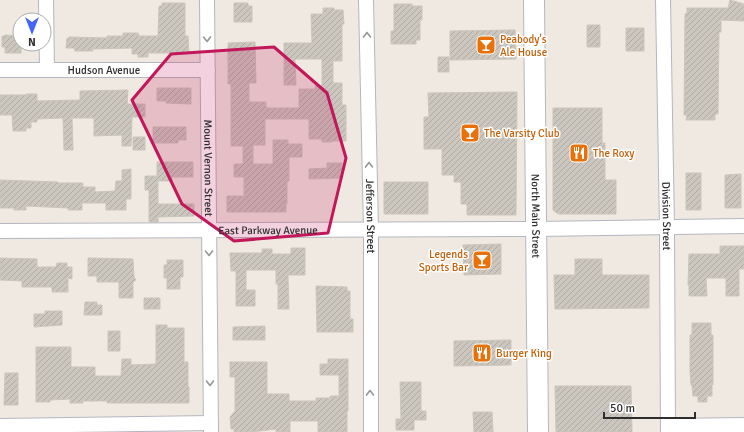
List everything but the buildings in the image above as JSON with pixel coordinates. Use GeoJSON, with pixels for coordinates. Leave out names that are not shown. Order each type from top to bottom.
{"type":"FeatureCollection","features":[{"type":"Feature","properties":{"kind":"main road","name":"North Main Street"},"geometry":{"type":"LineString","coordinates":[[534,0],[538,432]]}},
{"type":"Feature","properties":{"kind":"street"},"geometry":{"type":"LineString","coordinates":[[46,0],[47,70]]}},
{"type":"Feature","properties":{"kind":"street","name":"Mount Vernon Street"},"geometry":{"type":"LineString","coordinates":[[207,0],[211,427]]}},
{"type":"Feature","properties":{"kind":"street","name":"Jefferson Street"},"geometry":{"type":"LineString","coordinates":[[366,0],[371,230],[371,432]]}},
{"type":"Feature","properties":{"kind":"street","name":"Division Street"},"geometry":{"type":"LineString","coordinates":[[663,0],[667,228],[668,429]]}},
{"type":"Feature","properties":{"kind":"street","name":"Hudson Avenue"},"geometry":{"type":"LineString","coordinates":[[0,70],[208,70]]}},
{"type":"Feature","properties":{"kind":"street","name":"East Parkway Avenue"},"geometry":{"type":"LineString","coordinates":[[0,231],[536,229],[744,226]]}},
{"type":"Feature","properties":{"kind":"street"},"geometry":{"type":"LineString","coordinates":[[668,429],[744,425]]}},
{"type":"Feature","properties":{"kind":"street"},"geometry":{"type":"LineString","coordinates":[[0,426],[211,427]]}},
{"type":"Feature","properties":{"kind":"highlighted area"},"geometry":{"type":"Polygon","coordinates":[[[274,47],[327,93],[346,158],[328,233],[234,241],[182,204],[132,100],[171,54],[274,47]]]}},
{"type":"Feature","properties":{"kind":"place","name":"Peabody's Ale House"},"geometry":{"type":"Point","coordinates":[486,45]}},
{"type":"Feature","properties":{"kind":"place","name":"The Varsity Club"},"geometry":{"type":"Point","coordinates":[470,133]}},
{"type":"Feature","properties":{"kind":"place","name":"The Roxy"},"geometry":{"type":"Point","coordinates":[579,153]}},
{"type":"Feature","properties":{"kind":"place","name":"Legends Sports Bar"},"geometry":{"type":"Point","coordinates":[482,260]}},
{"type":"Feature","properties":{"kind":"place","name":"Burger King"},"geometry":{"type":"Point","coordinates":[482,353]}}]}
